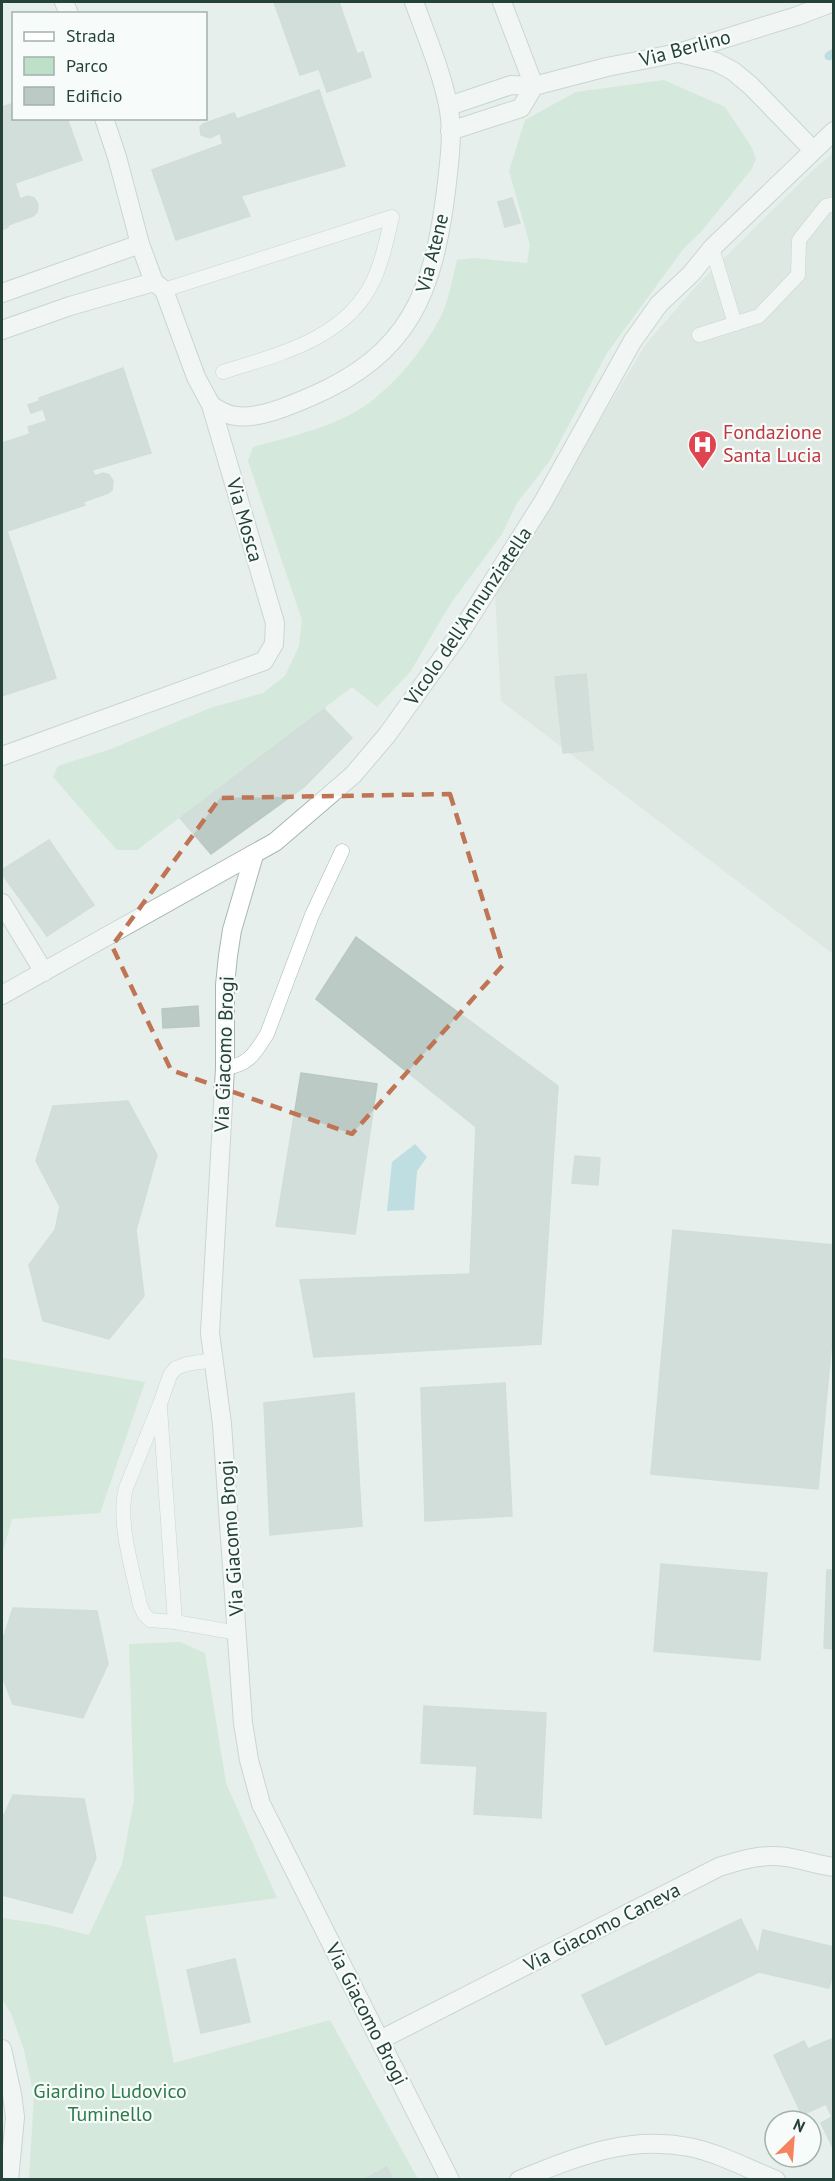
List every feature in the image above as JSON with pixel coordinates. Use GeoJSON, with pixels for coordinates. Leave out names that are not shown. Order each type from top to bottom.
{"type":"FeatureCollection","features":[{"type":"Feature","properties":{"kind":"street","name":"Via Atene"},"geometry":{"type":"LineString","coordinates":[[211,405],[235,417],[262,414],[303,400],[357,373],[401,330],[421,300],[433,265],[442,219],[450,131],[449,105],[414,2]]}},
{"type":"Feature","properties":{"kind":"street"},"geometry":{"type":"LineString","coordinates":[[450,131],[521,108],[534,87],[502,2]]}},
{"type":"Feature","properties":{"kind":"street","name":"Via Berlino"},"geometry":{"type":"LineString","coordinates":[[449,105],[511,85],[534,87],[607,67],[678,53],[798,16],[834,2]]}},
{"type":"Feature","properties":{"kind":"street"},"geometry":{"type":"LineString","coordinates":[[678,53],[704,58],[733,71],[751,86],[812,149]]}},
{"type":"Feature","properties":{"kind":"street","name":"Via Mosca"},"geometry":{"type":"LineString","coordinates":[[2,756],[264,661],[274,644],[275,623],[211,405],[196,377],[140,244],[105,120]]}},
{"type":"Feature","properties":{"kind":"street","name":"Vicolo dell'Annunziatella"},"geometry":{"type":"LineString","coordinates":[[2,995],[254,855],[282,837],[353,775],[387,735],[435,670],[515,547],[632,342],[659,304],[812,149],[834,131]]}},
{"type":"Feature","properties":{"kind":"street"},"geometry":{"type":"LineString","coordinates":[[2,293],[140,244]]}},
{"type":"Feature","properties":{"kind":"street"},"geometry":{"type":"LineString","coordinates":[[2,330],[70,306],[159,286]]}},
{"type":"Feature","properties":{"kind":"street","name":"Via Giacomo Brogi"},"geometry":{"type":"LineString","coordinates":[[254,855],[232,930],[225,985],[225,1068],[210,1324],[222,1424],[246,1746],[261,1804],[450,2180]]}},
{"type":"Feature","properties":{"kind":"street"},"geometry":{"type":"LineString","coordinates":[[2,903],[44,972]]}},
{"type":"Feature","properties":{"kind":"street","name":"Via Giacomo Caneva"},"geometry":{"type":"LineString","coordinates":[[380,2040],[719,1867],[751,1857],[791,1857],[813,1865],[834,1867]]}},
{"type":"Feature","properties":{"kind":"street"},"geometry":{"type":"LineString","coordinates":[[2,2049],[15,2117],[9,2180]]}},
{"type":"Feature","properties":{"kind":"street"},"geometry":{"type":"LineString","coordinates":[[519,2180],[615,2146],[646,2143],[691,2148],[776,2180]]}},
{"type":"Feature","properties":{"kind":"lane"},"geometry":{"type":"LineString","coordinates":[[699,335],[759,316],[798,275],[800,240],[826,206],[834,204]]}},
{"type":"Feature","properties":{"kind":"lane"},"geometry":{"type":"LineString","coordinates":[[159,286],[392,217],[374,280],[361,301],[339,324],[298,346],[223,372]]}},
{"type":"Feature","properties":{"kind":"lane"},"geometry":{"type":"LineString","coordinates":[[712,248],[735,324]]}},
{"type":"Feature","properties":{"kind":"lane"},"geometry":{"type":"LineString","coordinates":[[225,1068],[239,1066],[243,1063],[257,1049],[267,1034],[312,915],[342,851]]}},
{"type":"Feature","properties":{"kind":"lane"},"geometry":{"type":"LineString","coordinates":[[213,1360],[187,1364],[176,1368],[170,1375],[126,1488],[123,1509],[140,1605],[144,1614],[150,1620],[176,1622],[238,1633]]}},
{"type":"Feature","properties":{"kind":"lane"},"geometry":{"type":"LineString","coordinates":[[160,1404],[176,1622]]}},
{"type":"Feature","properties":{"kind":"highlighted area"},"geometry":{"type":"Polygon","coordinates":[[[450,794],[503,965],[352,1134],[171,1070],[112,946],[220,798],[450,794]]]}},
{"type":"Feature","properties":{"kind":"shaded area","name":"Fondazione Santa Lucia"},"geometry":{"type":"Polygon","coordinates":[[[833,153],[833,954],[501,701],[495,594],[646,344],[698,284],[833,153]]]}},
{"type":"Feature","properties":{"kind":"green space"},"geometry":{"type":"Polygon","coordinates":[[[664,80],[725,107],[751,146],[756,159],[751,170],[700,233],[684,248],[607,353],[549,462],[517,503],[502,534],[451,603],[410,672],[377,707],[352,687],[137,850],[117,850],[53,777],[58,766],[111,749],[210,708],[263,693],[285,676],[299,646],[302,620],[248,461],[253,447],[328,425],[369,403],[390,385],[434,330],[446,304],[457,260],[474,258],[527,263],[530,245],[509,171],[525,120],[576,92],[664,80]]]}},
{"type":"Feature","properties":{"kind":"green space"},"geometry":{"type":"Polygon","coordinates":[[[2,1358],[145,1382],[100,1513],[12,1519],[2,1555],[2,1358]]]}},
{"type":"Feature","properties":{"kind":"green space","name":"Giardino Ludovico Tuminello"},"geometry":{"type":"Polygon","coordinates":[[[180,1642],[205,1653],[226,1783],[277,1898],[145,1916],[174,2063],[330,2020],[418,2179],[29,2179],[34,2096],[24,2050],[11,2013],[2,1999],[2,1918],[49,1925],[89,1935],[122,1864],[134,1800],[129,1644],[180,1642]]]}},
{"type":"Feature","properties":{"kind":"water"},"geometry":{"type":"Polygon","coordinates":[[[415,1144],[427,1157],[417,1171],[414,1210],[387,1211],[392,1162],[415,1144]]]}},
{"type":"Feature","properties":{"kind":"building"},"geometry":{"type":"Polygon","coordinates":[[[274,2],[339,2],[357,54],[363,52],[371,77],[327,92],[319,69],[300,75],[274,2]]]}},
{"type":"Feature","properties":{"kind":"building"},"geometry":{"type":"Polygon","coordinates":[[[319,90],[345,166],[241,196],[250,216],[176,240],[152,170],[223,144],[220,133],[210,138],[201,135],[200,127],[203,124],[234,113],[237,119],[319,90]]]}},
{"type":"Feature","properties":{"kind":"building"},"geometry":{"type":"Polygon","coordinates":[[[12,104],[12,120],[68,120],[82,160],[15,183],[20,199],[28,196],[34,198],[38,204],[37,212],[2,230],[2,107],[12,104]]]}},
{"type":"Feature","properties":{"kind":"building"},"geometry":{"type":"Polygon","coordinates":[[[512,198],[520,223],[505,227],[498,202],[512,198]]]}},
{"type":"Feature","properties":{"kind":"building"},"geometry":{"type":"Polygon","coordinates":[[[123,368],[151,453],[92,470],[95,476],[103,473],[109,475],[113,481],[112,490],[108,493],[83,502],[85,505],[2,533],[2,443],[30,434],[28,427],[47,421],[43,409],[31,413],[28,405],[40,401],[39,398],[123,368]]]}},
{"type":"Feature","properties":{"kind":"building"},"geometry":{"type":"Polygon","coordinates":[[[7,531],[56,678],[2,696],[2,533],[7,531]]]}},
{"type":"Feature","properties":{"kind":"building"},"geometry":{"type":"Polygon","coordinates":[[[586,674],[593,750],[563,753],[555,677],[586,674]]]}},
{"type":"Feature","properties":{"kind":"building"},"geometry":{"type":"Polygon","coordinates":[[[324,709],[352,738],[304,787],[211,854],[180,818],[324,709]]]}},
{"type":"Feature","properties":{"kind":"building"},"geometry":{"type":"Polygon","coordinates":[[[49,840],[94,905],[47,936],[2,874],[2,870],[49,840]]]}},
{"type":"Feature","properties":{"kind":"building"},"geometry":{"type":"Polygon","coordinates":[[[356,937],[558,1086],[541,1344],[314,1357],[300,1280],[470,1274],[476,1127],[316,999],[356,937]]]}},
{"type":"Feature","properties":{"kind":"building"},"geometry":{"type":"Polygon","coordinates":[[[198,1006],[199,1026],[163,1028],[162,1009],[198,1006]]]}},
{"type":"Feature","properties":{"kind":"building"},"geometry":{"type":"Polygon","coordinates":[[[301,1073],[377,1084],[355,1234],[276,1226],[301,1073]]]}},
{"type":"Feature","properties":{"kind":"building"},"geometry":{"type":"Polygon","coordinates":[[[128,1101],[157,1155],[136,1230],[144,1296],[109,1339],[43,1321],[29,1265],[55,1230],[60,1207],[36,1161],[53,1106],[128,1101]]]}},
{"type":"Feature","properties":{"kind":"building"},"geometry":{"type":"Polygon","coordinates":[[[575,1156],[600,1158],[598,1185],[572,1183],[575,1156]]]}},
{"type":"Feature","properties":{"kind":"building"},"geometry":{"type":"Polygon","coordinates":[[[673,1230],[834,1245],[834,1318],[818,1489],[651,1474],[673,1230]]]}},
{"type":"Feature","properties":{"kind":"building"},"geometry":{"type":"Polygon","coordinates":[[[505,1383],[512,1516],[425,1521],[421,1388],[505,1383]]]}},
{"type":"Feature","properties":{"kind":"building"},"geometry":{"type":"Polygon","coordinates":[[[354,1393],[362,1526],[270,1535],[264,1403],[354,1393]]]}},
{"type":"Feature","properties":{"kind":"building"},"geometry":{"type":"Polygon","coordinates":[[[661,1564],[767,1573],[760,1660],[654,1651],[661,1564]]]}},
{"type":"Feature","properties":{"kind":"building"},"geometry":{"type":"Polygon","coordinates":[[[827,1570],[834,1570],[834,1649],[824,1648],[827,1570]]]}},
{"type":"Feature","properties":{"kind":"building"},"geometry":{"type":"Polygon","coordinates":[[[13,1608],[97,1611],[108,1664],[83,1718],[13,1704],[2,1676],[2,1642],[13,1608]]]}},
{"type":"Feature","properties":{"kind":"building"},"geometry":{"type":"Polygon","coordinates":[[[424,1706],[546,1713],[541,1818],[474,1814],[477,1766],[421,1763],[424,1706]]]}},
{"type":"Feature","properties":{"kind":"building"},"geometry":{"type":"Polygon","coordinates":[[[13,1795],[84,1799],[96,1858],[72,1913],[2,1895],[2,1820],[13,1795]]]}},
{"type":"Feature","properties":{"kind":"building"},"geometry":{"type":"Polygon","coordinates":[[[741,1919],[758,1954],[763,1930],[834,1947],[834,1969],[829,1988],[759,1972],[606,2045],[582,1995],[741,1919]]]}},
{"type":"Feature","properties":{"kind":"building"},"geometry":{"type":"Polygon","coordinates":[[[235,1959],[250,2022],[201,2033],[187,1970],[235,1959]]]}},
{"type":"Feature","properties":{"kind":"building"},"geometry":{"type":"Polygon","coordinates":[[[834,2038],[834,2150],[823,2127],[823,2122],[832,2117],[826,2104],[815,2109],[799,2109],[774,2055],[804,2041],[808,2049],[834,2038]]]}},
{"type":"Feature","properties":{"kind":"building"},"geometry":{"type":"Polygon","coordinates":[[[387,2167],[393,2180],[365,2180],[365,2179],[387,2167]]]}},
{"type":"Feature","properties":{"kind":"waterway"},"geometry":{"type":"LineString","coordinates":[[829,56],[834,53]]}},
{"type":"Feature","properties":{"kind":"place","name":"Fondazione Santa Lucia"},"geometry":{"type":"Point","coordinates":[702,470]}}]}
